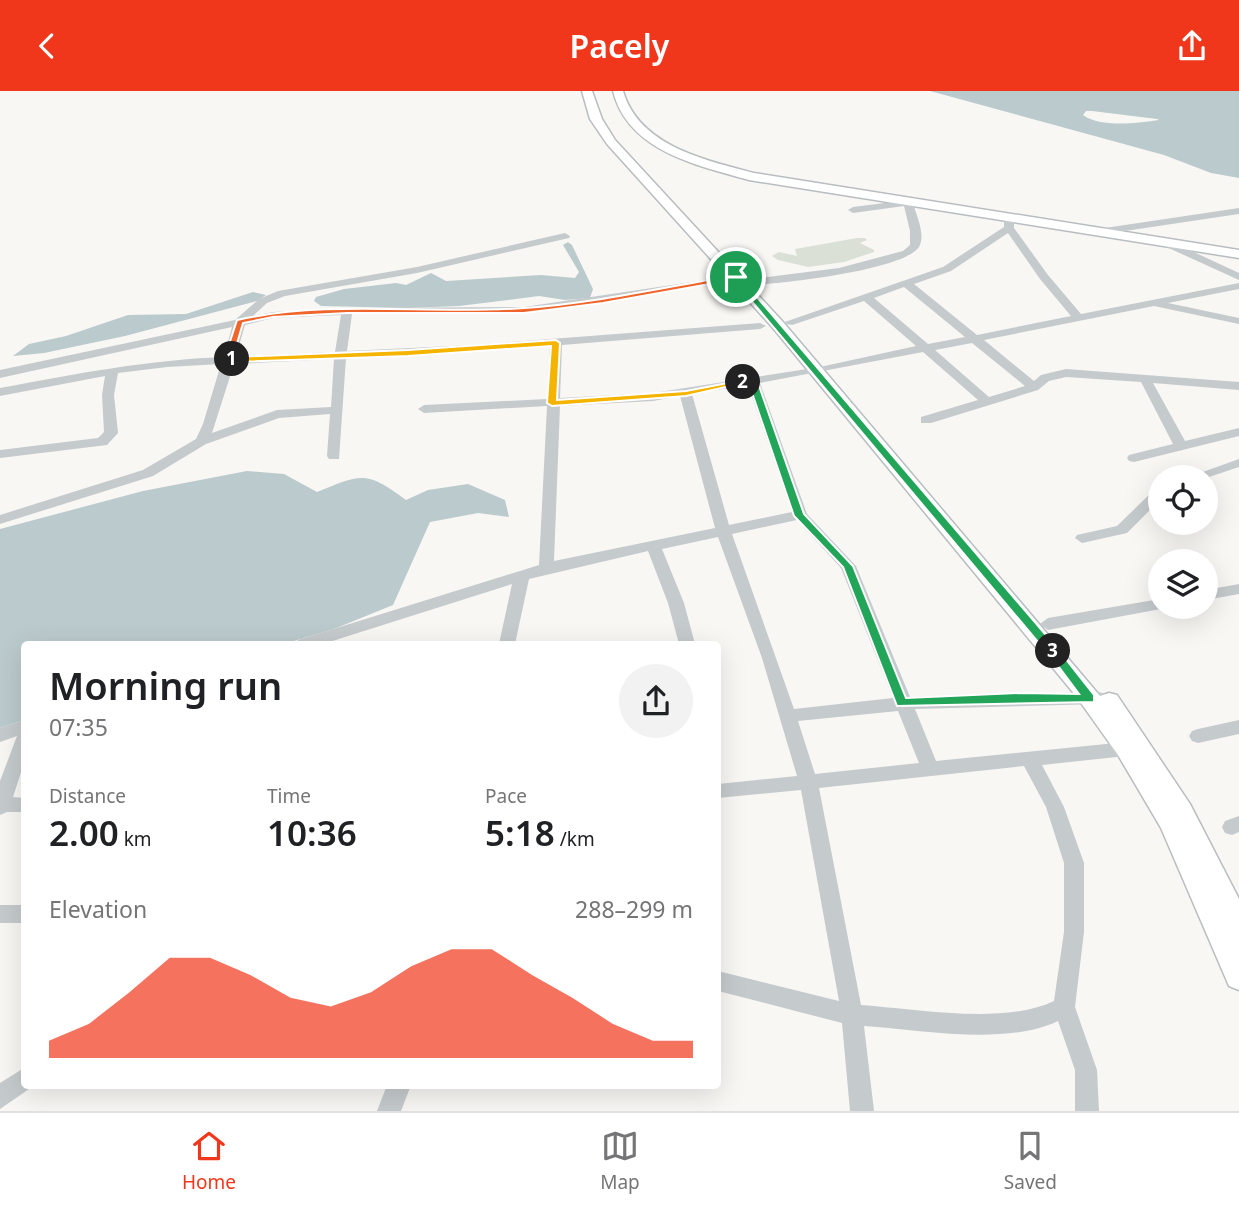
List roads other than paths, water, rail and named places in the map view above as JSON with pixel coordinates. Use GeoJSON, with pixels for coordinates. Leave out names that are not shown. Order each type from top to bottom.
{"type":"FeatureCollection","features":[{"type":"Feature","properties":{"kind":"main road"},"geometry":{"type":"LineString","coordinates":[[587,91],[596,120],[611,142],[788,323],[821,369],[1028,621],[1145,750],[1217,876],[1239,930]]}},
{"type":"Feature","properties":{"kind":"main road"},"geometry":{"type":"LineString","coordinates":[[595,91],[604,118],[616,135],[1048,624],[1099,698],[1171,823],[1239,977]]}},
{"type":"Feature","properties":{"kind":"main road"},"geometry":{"type":"LineString","coordinates":[[618,91],[621,109],[637,128],[652,139],[697,160],[786,184],[908,203],[1009,224],[1098,232],[1239,254]]}},
{"type":"Feature","properties":{"kind":"street"},"geometry":{"type":"LineString","coordinates":[[0,374],[273,315],[347,311],[524,310],[743,279],[794,278],[905,256],[912,251],[916,237],[908,203],[853,210]]}},
{"type":"Feature","properties":{"kind":"street"},"geometry":{"type":"LineString","coordinates":[[1098,232],[1239,211]]}},
{"type":"Feature","properties":{"kind":"street"},"geometry":{"type":"LineString","coordinates":[[788,323],[947,269],[1009,224],[1044,277],[1077,316]]}},
{"type":"Feature","properties":{"kind":"street"},"geometry":{"type":"LineString","coordinates":[[201,441],[210,424],[240,321],[263,301],[282,293],[416,270],[565,236]]}},
{"type":"Feature","properties":{"kind":"street"},"geometry":{"type":"LineString","coordinates":[[1166,243],[1239,277]]}},
{"type":"Feature","properties":{"kind":"street"},"geometry":{"type":"LineString","coordinates":[[907,284],[1034,387]]}},
{"type":"Feature","properties":{"kind":"street"},"geometry":{"type":"LineString","coordinates":[[424,409],[686,394],[1239,286]]}},
{"type":"Feature","properties":{"kind":"street"},"geometry":{"type":"LineString","coordinates":[[865,296],[988,402]]}},
{"type":"Feature","properties":{"kind":"street"},"geometry":{"type":"LineString","coordinates":[[1152,304],[1239,321]]}},
{"type":"Feature","properties":{"kind":"street"},"geometry":{"type":"LineString","coordinates":[[334,456],[340,355],[347,311]]}},
{"type":"Feature","properties":{"kind":"street"},"geometry":{"type":"LineString","coordinates":[[0,392],[112,370],[167,363],[556,343],[760,326]]}},
{"type":"Feature","properties":{"kind":"street"},"geometry":{"type":"LineString","coordinates":[[546,568],[556,343]]}},
{"type":"Feature","properties":{"kind":"street"},"geometry":{"type":"LineString","coordinates":[[0,454],[102,442],[108,439],[111,433],[108,395],[112,370]]}},
{"type":"Feature","properties":{"kind":"street"},"geometry":{"type":"LineString","coordinates":[[926,420],[1034,387],[1045,378],[1066,373],[1239,386]]}},
{"type":"Feature","properties":{"kind":"street"},"geometry":{"type":"LineString","coordinates":[[1145,379],[1181,447]]}},
{"type":"Feature","properties":{"kind":"street"},"geometry":{"type":"LineString","coordinates":[[752,380],[800,516],[848,566],[930,769]]}},
{"type":"Feature","properties":{"kind":"street"},"geometry":{"type":"LineString","coordinates":[[686,394],[723,530],[771,658],[809,783],[852,1015],[862,1111]]}},
{"type":"Feature","properties":{"kind":"street"},"geometry":{"type":"LineString","coordinates":[[0,520],[148,473],[201,441],[276,414],[337,410]]}},
{"type":"Feature","properties":{"kind":"street"},"geometry":{"type":"LineString","coordinates":[[1134,458],[1239,432]]}},
{"type":"Feature","properties":{"kind":"street"},"geometry":{"type":"LineString","coordinates":[[1218,470],[1239,463]]}},
{"type":"Feature","properties":{"kind":"street"},"geometry":{"type":"LineString","coordinates":[[1082,538],[1122,530],[1148,504]]}},
{"type":"Feature","properties":{"kind":"street"},"geometry":{"type":"LineString","coordinates":[[334,640],[546,568],[800,516]]}},
{"type":"Feature","properties":{"kind":"street"},"geometry":{"type":"LineString","coordinates":[[653,545],[676,603],[686,641]]}},
{"type":"Feature","properties":{"kind":"street"},"geometry":{"type":"LineString","coordinates":[[508,641],[522,575]]}},
{"type":"Feature","properties":{"kind":"street"},"geometry":{"type":"LineString","coordinates":[[1218,593],[1239,589]]}},
{"type":"Feature","properties":{"kind":"street"},"geometry":{"type":"LineString","coordinates":[[1048,624],[1148,606]]}},
{"type":"Feature","properties":{"kind":"street"},"geometry":{"type":"LineString","coordinates":[[788,716],[902,703],[1099,698]]}},
{"type":"Feature","properties":{"kind":"street"},"geometry":{"type":"LineString","coordinates":[[1198,736],[1239,727]]}},
{"type":"Feature","properties":{"kind":"street"},"geometry":{"type":"LineString","coordinates":[[0,735],[21,728]]}},
{"type":"Feature","properties":{"kind":"street"},"geometry":{"type":"LineString","coordinates":[[21,748],[1,805],[21,805]]}},
{"type":"Feature","properties":{"kind":"street"},"geometry":{"type":"LineString","coordinates":[[721,791],[1126,748]]}},
{"type":"Feature","properties":{"kind":"street"},"geometry":{"type":"LineString","coordinates":[[1029,758],[1055,807],[1074,863],[1074,932],[1064,1007],[1086,1070],[1087,1111]]}},
{"type":"Feature","properties":{"kind":"street"},"geometry":{"type":"LineString","coordinates":[[0,914],[21,914]]}},
{"type":"Feature","properties":{"kind":"street"},"geometry":{"type":"LineString","coordinates":[[721,982],[852,1015],[1001,1025],[1040,1019],[1064,1007]]}},
{"type":"Feature","properties":{"kind":"street"},"geometry":{"type":"LineString","coordinates":[[0,1097],[21,1081]]}},
{"type":"Feature","properties":{"kind":"street"},"geometry":{"type":"LineString","coordinates":[[389,1111],[397,1089]]}}]}
